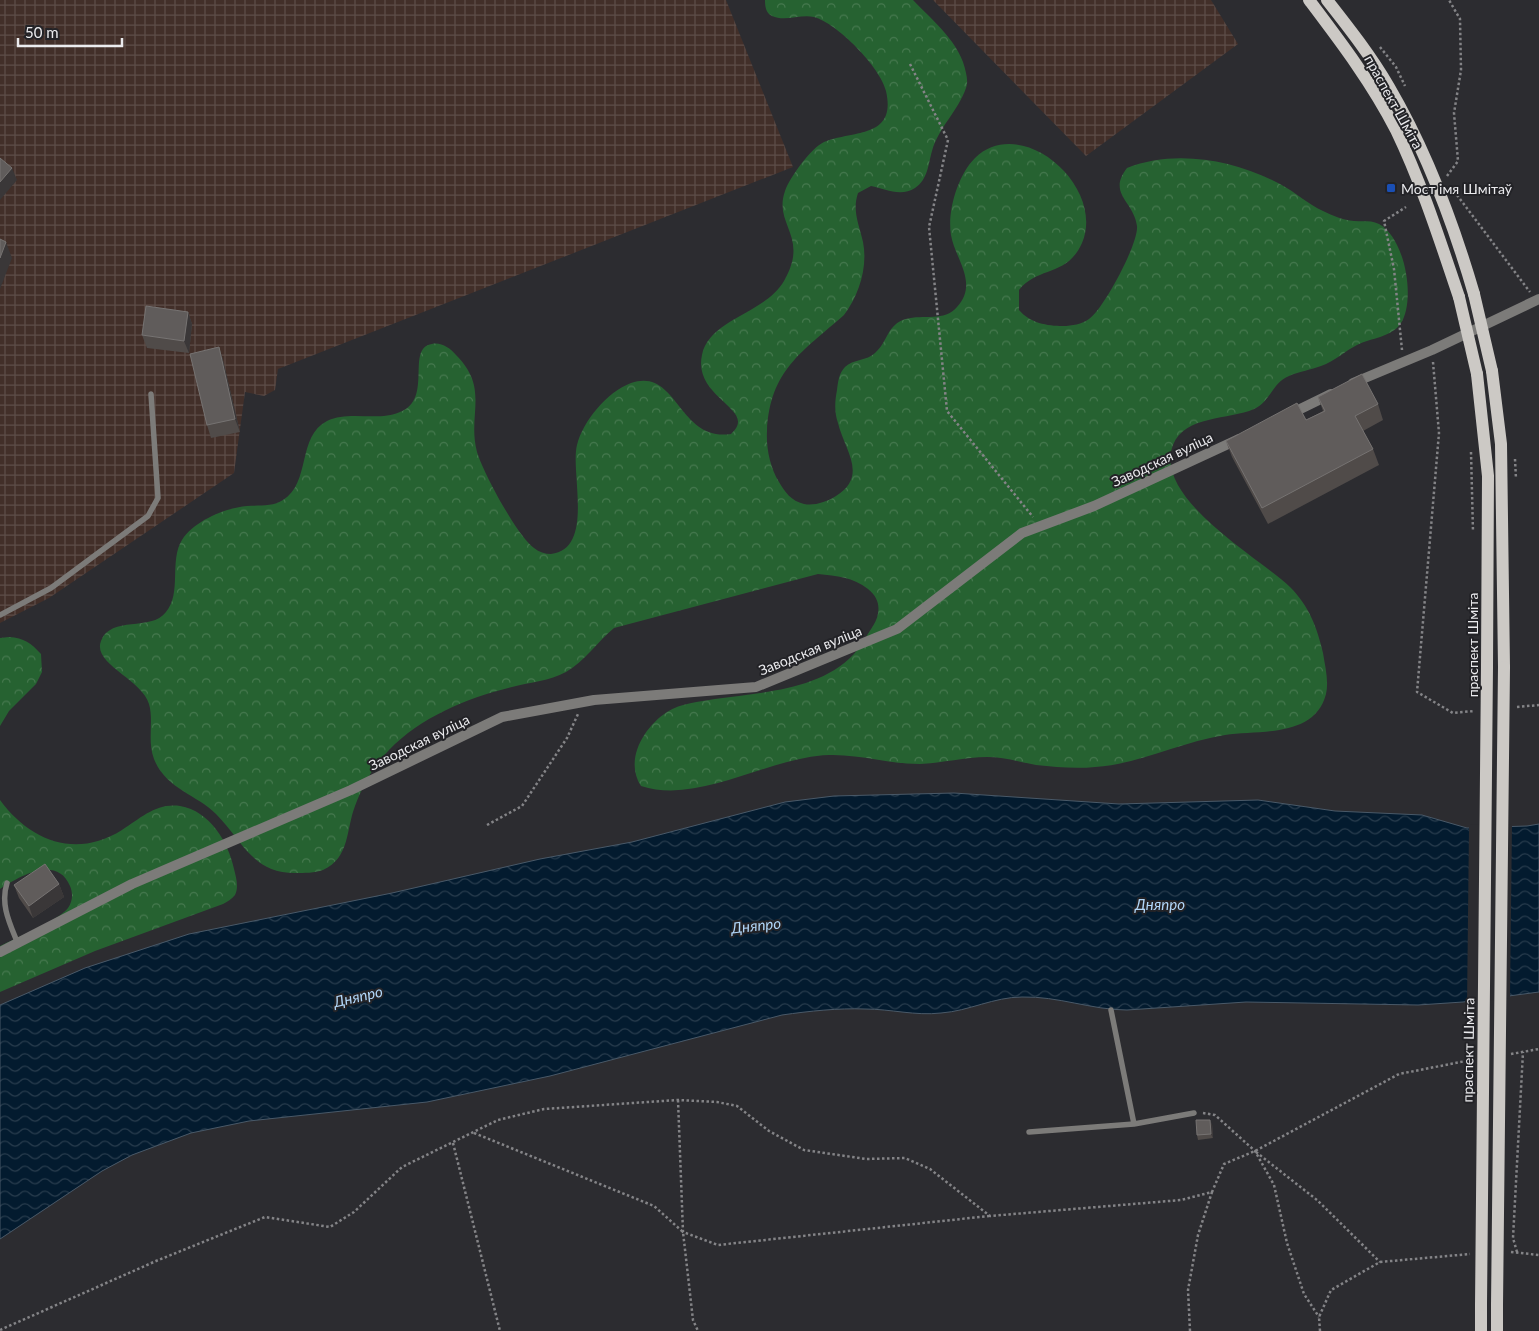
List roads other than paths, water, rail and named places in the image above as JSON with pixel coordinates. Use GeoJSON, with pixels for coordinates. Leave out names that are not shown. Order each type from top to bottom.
{"type":"FeatureCollection","features":[{"type":"Feature","properties":{"kind":"main road","name":"праспект Шміта"},"geometry":{"type":"LineString","coordinates":[[1309,0],[1356,62],[1395,128],[1424,193],[1459,297],[1477,374],[1488,476],[1480,1331]]}},
{"type":"Feature","properties":{"kind":"main road","name":"праспект Шміта"},"geometry":{"type":"LineString","coordinates":[[1327,0],[1358,40],[1389,87],[1440,187],[1474,294],[1492,371],[1501,444],[1504,667],[1497,1331]]}},
{"type":"Feature","properties":{"kind":"street"},"geometry":{"type":"LineString","coordinates":[[1274,422],[1379,370],[1432,350],[1538,300]]}},
{"type":"Feature","properties":{"kind":"street","name":"Заводская вуліца"},"geometry":{"type":"LineString","coordinates":[[0,952],[132,884],[351,790],[502,717],[577,703],[756,687],[898,629],[1022,533],[1094,506],[1248,434]]}},
{"type":"Feature","properties":{"kind":"lane"},"geometry":{"type":"LineString","coordinates":[[0,615],[51,588],[148,516],[158,498],[151,394]]}},
{"type":"Feature","properties":{"kind":"lane"},"geometry":{"type":"LineString","coordinates":[[7,883],[4,891],[5,910],[18,944]]}},
{"type":"Feature","properties":{"kind":"lane"},"geometry":{"type":"LineString","coordinates":[[1111,1010],[1134,1124]]}},
{"type":"Feature","properties":{"kind":"lane"},"geometry":{"type":"LineString","coordinates":[[1029,1132],[1134,1124],[1194,1113]]}},
{"type":"Feature","properties":{"kind":"water","name":"Дняпро"},"geometry":{"type":"Polygon","coordinates":[[[954,793],[1119,804],[1258,800],[1335,811],[1422,815],[1467,828],[1539,824],[1539,992],[1463,1002],[1418,1005],[1246,1002],[1127,1010],[1101,1008],[1035,997],[1022,997],[1001,999],[962,1010],[941,1013],[922,1014],[855,1009],[824,1010],[782,1015],[550,1076],[427,1102],[249,1121],[191,1133],[132,1155],[102,1171],[0,1239],[0,1005],[85,968],[189,934],[392,893],[540,859],[632,842],[785,802],[834,796],[954,793]]]}},
{"type":"Feature","properties":{"kind":"place","name":"Мост імя Шмітаў"},"geometry":{"type":"Point","coordinates":[1391,188]}}]}
